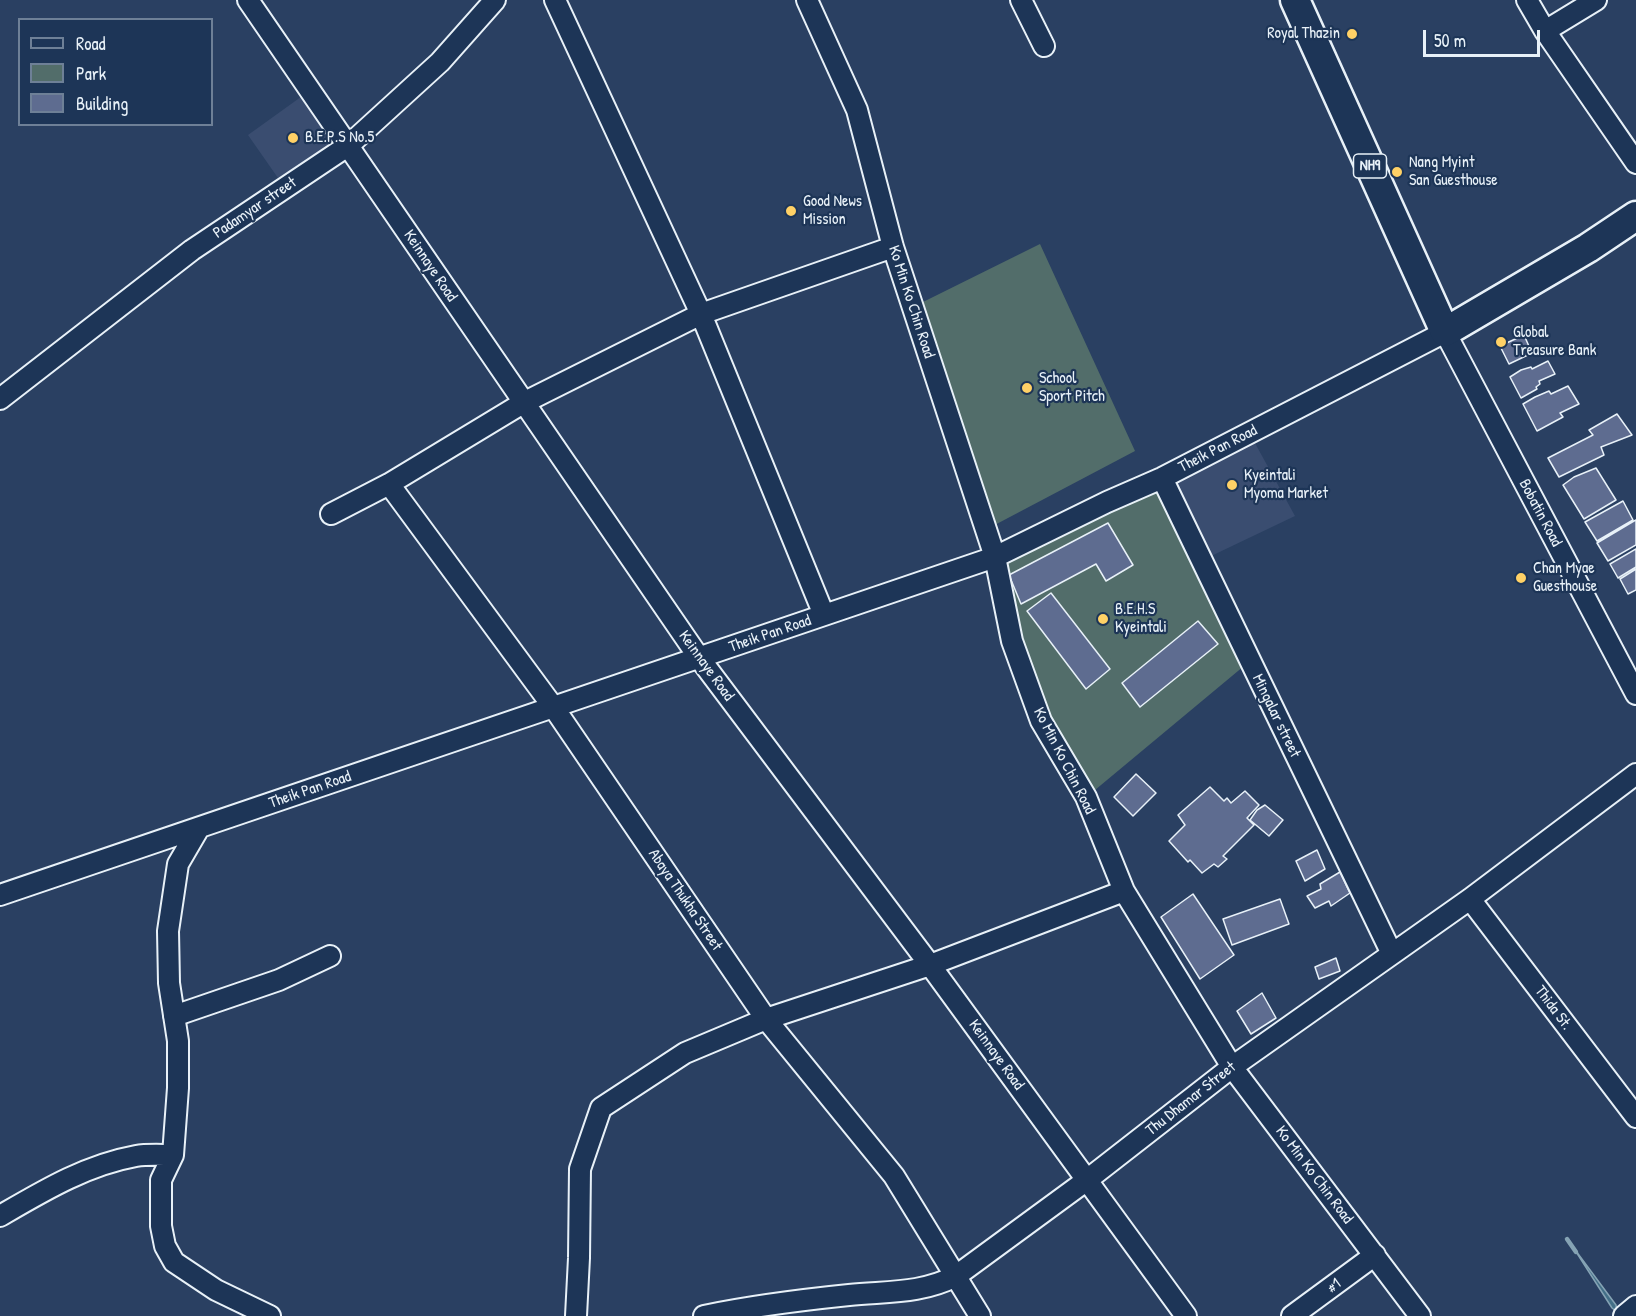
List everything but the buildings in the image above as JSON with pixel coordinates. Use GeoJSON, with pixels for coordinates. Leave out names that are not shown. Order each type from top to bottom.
{"type":"FeatureCollection","features":[{"type":"Feature","properties":{"kind":"highway","name":"NH9"},"geometry":{"type":"LineString","coordinates":[[1295,0],[1445,332]]}},
{"type":"Feature","properties":{"kind":"highway"},"geometry":{"type":"LineString","coordinates":[[1445,332],[1588,248],[1636,216]]}},
{"type":"Feature","properties":{"kind":"street","name":"Keinnaye Road"},"geometry":{"type":"LineString","coordinates":[[248,0],[700,659],[930,964],[1186,1316]]}},
{"type":"Feature","properties":{"kind":"street","name":"Padamyar street"},"geometry":{"type":"LineString","coordinates":[[0,399],[192,250],[349,146],[440,62],[495,0]]}},
{"type":"Feature","properties":{"kind":"street"},"geometry":{"type":"LineString","coordinates":[[555,0],[701,314],[824,615]]}},
{"type":"Feature","properties":{"kind":"street","name":"Ko Min Ko Chin Road"},"geometry":{"type":"LineString","coordinates":[[807,0],[857,110],[892,247],[995,557],[1012,641],[1041,721],[1086,797],[1124,891],[1232,1067],[1420,1316]]}},
{"type":"Feature","properties":{"kind":"street"},"geometry":{"type":"LineString","coordinates":[[1020,0],[1044,46]]}},
{"type":"Feature","properties":{"kind":"street"},"geometry":{"type":"LineString","coordinates":[[1527,0],[1545,31],[1636,163]]}},
{"type":"Feature","properties":{"kind":"street"},"geometry":{"type":"LineString","coordinates":[[1545,31],[1596,0]]}},
{"type":"Feature","properties":{"kind":"street"},"geometry":{"type":"LineString","coordinates":[[331,514],[388,484],[523,403],[701,314],[892,247]]}},
{"type":"Feature","properties":{"kind":"street","name":"Theik Pan Road"},"geometry":{"type":"LineString","coordinates":[[0,895],[995,557],[1107,502],[1162,478],[1445,332]]}},
{"type":"Feature","properties":{"kind":"street","name":"Bobatin Road"},"geometry":{"type":"LineString","coordinates":[[1445,332],[1636,694]]}},
{"type":"Feature","properties":{"kind":"street","name":"Mingalar street"},"geometry":{"type":"LineString","coordinates":[[1162,478],[1392,954]]}},
{"type":"Feature","properties":{"kind":"street","name":"Abaya Thukha Street"},"geometry":{"type":"LineString","coordinates":[[388,484],[554,708],[766,1019],[894,1176],[980,1316]]}},
{"type":"Feature","properties":{"kind":"street","name":"Thu Dhamar Street"},"geometry":{"type":"LineString","coordinates":[[704,1316],[745,1307],[851,1295],[904,1292],[938,1285],[956,1276],[1088,1180],[1232,1067],[1470,899],[1636,774]]}},
{"type":"Feature","properties":{"kind":"street"},"geometry":{"type":"LineString","coordinates":[[198,828],[178,864],[168,931],[169,983],[178,1041],[178,1088],[173,1155],[161,1180],[161,1226],[165,1246],[174,1262],[216,1290],[270,1316]]}},
{"type":"Feature","properties":{"kind":"street"},"geometry":{"type":"LineString","coordinates":[[576,1316],[580,1169],[601,1108],[685,1053],[766,1019],[930,964],[1124,891]]}},
{"type":"Feature","properties":{"kind":"street","name":"Thida St."},"geometry":{"type":"LineString","coordinates":[[1470,899],[1636,1117]]}},
{"type":"Feature","properties":{"kind":"street"},"geometry":{"type":"LineString","coordinates":[[174,1016],[279,980],[330,956]]}},
{"type":"Feature","properties":{"kind":"street"},"geometry":{"type":"LineString","coordinates":[[0,1216],[56,1184],[108,1162],[138,1155],[173,1155]]}},
{"type":"Feature","properties":{"kind":"street","name":"#1"},"geometry":{"type":"LineString","coordinates":[[1292,1316],[1375,1255]]}},
{"type":"Feature","properties":{"kind":"street"},"geometry":{"type":"LineString","coordinates":[[1624,1316],[1636,1306]]}},
{"type":"Feature","properties":{"kind":"shaded area"},"geometry":{"type":"Polygon","coordinates":[[[305,94],[338,141],[278,178],[248,135],[305,94]]]}},
{"type":"Feature","properties":{"kind":"shaded area"},"geometry":{"type":"Polygon","coordinates":[[[1250,434],[1295,516],[1209,557],[1169,473],[1250,434]]]}},
{"type":"Feature","properties":{"kind":"shaded area"},"geometry":{"type":"Polygon","coordinates":[[[1573,1247],[1616,1305],[1617,1312],[1612,1308],[1573,1247]]]}},
{"type":"Feature","properties":{"kind":"green space","name":"School Sport Pitch"},"geometry":{"type":"Polygon","coordinates":[[[1040,244],[1135,451],[989,528],[923,302],[1040,244]]]}},
{"type":"Feature","properties":{"kind":"green space"},"geometry":{"type":"Polygon","coordinates":[[[1153,484],[1244,666],[1089,795],[1041,721],[990,566],[1153,484]]]}},
{"type":"Feature","properties":{"kind":"waterway"},"geometry":{"type":"LineString","coordinates":[[1567,1239],[1576,1252]]}},
{"type":"Feature","properties":{"kind":"place","name":"Royal Thazin"},"geometry":{"type":"Point","coordinates":[1352,34]}},
{"type":"Feature","properties":{"kind":"place","name":"B.E.P.S No.5"},"geometry":{"type":"Point","coordinates":[293,138]}},
{"type":"Feature","properties":{"kind":"place","name":"Nang Myint San Guesthouse"},"geometry":{"type":"Point","coordinates":[1397,172]}},
{"type":"Feature","properties":{"kind":"place","name":"Good News Mission"},"geometry":{"type":"Point","coordinates":[791,211]}},
{"type":"Feature","properties":{"kind":"place","name":"Global Treasure Bank"},"geometry":{"type":"Point","coordinates":[1501,342]}},
{"type":"Feature","properties":{"kind":"place","name":"School Sport Pitch"},"geometry":{"type":"Point","coordinates":[1027,388]}},
{"type":"Feature","properties":{"kind":"place","name":"Kyeintali Myoma Market"},"geometry":{"type":"Point","coordinates":[1232,485]}},
{"type":"Feature","properties":{"kind":"place","name":"Chan Myae Guesthouse"},"geometry":{"type":"Point","coordinates":[1521,578]}},
{"type":"Feature","properties":{"kind":"place","name":"B.E.H.S Kyeintali"},"geometry":{"type":"Point","coordinates":[1103,619]}}]}
